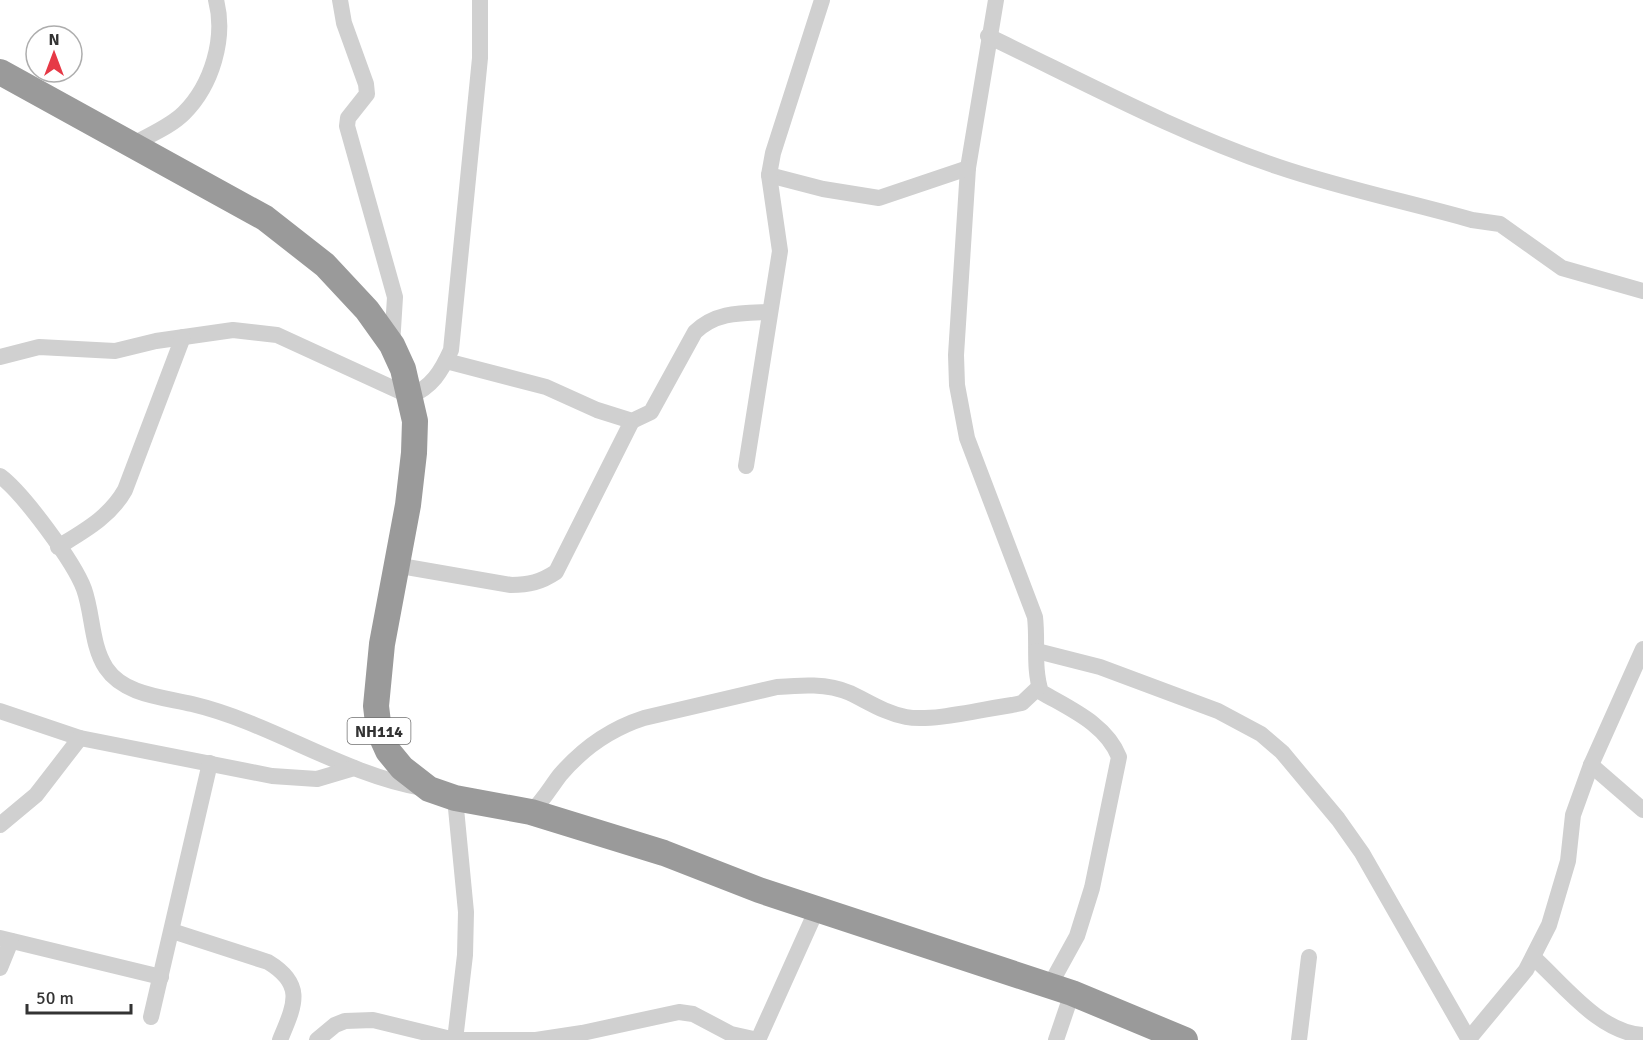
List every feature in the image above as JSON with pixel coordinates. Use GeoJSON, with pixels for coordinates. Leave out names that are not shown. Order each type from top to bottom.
{"type":"FeatureCollection","features":[{"type":"Feature","properties":{"kind":"highway","name":"NH114"},"geometry":{"type":"LineString","coordinates":[[0,72],[239,202],[285,232],[325,265],[348,289],[392,345],[403,369],[410,396],[415,421],[414,453],[408,505],[395,565],[378,672],[376,706],[379,731],[388,751],[402,768],[429,789],[455,798],[531,812],[664,853],[759,890],[1061,989],[1178,1038]]}},
{"type":"Feature","properties":{"kind":"street"},"geometry":{"type":"LineString","coordinates":[[132,145],[183,114],[203,88],[219,47],[221,21],[216,0]]}},
{"type":"Feature","properties":{"kind":"street"},"geometry":{"type":"LineString","coordinates":[[340,0],[344,23],[366,84],[367,94],[348,118],[347,126],[395,297],[392,345]]}},
{"type":"Feature","properties":{"kind":"street"},"geometry":{"type":"LineString","coordinates":[[0,357],[39,347],[115,351],[183,337],[233,330],[277,334],[410,396],[433,382],[451,350],[455,325],[480,58],[480,0]]}},
{"type":"Feature","properties":{"kind":"street"},"geometry":{"type":"LineString","coordinates":[[746,466],[768,312],[780,251],[770,176],[780,123],[822,0]]}},
{"type":"Feature","properties":{"kind":"street"},"geometry":{"type":"LineString","coordinates":[[996,0],[988,36],[968,168],[957,386],[967,438],[1035,617],[1036,678],[1041,692],[1093,723],[1114,744],[1119,757],[1092,888],[1061,989],[1056,1040]]}},
{"type":"Feature","properties":{"kind":"street"},"geometry":{"type":"LineString","coordinates":[[988,36],[1144,112],[1228,148],[1281,167],[1472,220],[1500,224],[1562,268],[1643,291]]}},
{"type":"Feature","properties":{"kind":"street"},"geometry":{"type":"LineString","coordinates":[[770,176],[823,189],[879,198],[968,168]]}},
{"type":"Feature","properties":{"kind":"street"},"geometry":{"type":"LineString","coordinates":[[395,565],[511,585],[528,585],[544,580],[556,572],[632,421],[651,412],[695,332],[705,322],[717,316],[768,312]]}},
{"type":"Feature","properties":{"kind":"street"},"geometry":{"type":"LineString","coordinates":[[58,547],[116,506],[125,489],[183,337]]}},
{"type":"Feature","properties":{"kind":"street"},"geometry":{"type":"LineString","coordinates":[[446,361],[546,387],[597,410],[632,421]]}},
{"type":"Feature","properties":{"kind":"street"},"geometry":{"type":"LineString","coordinates":[[0,476],[26,503],[84,588],[99,655],[106,669],[117,679],[155,697],[191,703],[238,718],[354,768],[395,783],[429,789]]}},
{"type":"Feature","properties":{"kind":"street"},"geometry":{"type":"LineString","coordinates":[[1037,651],[1108,670],[1218,711],[1261,734],[1282,752],[1338,819],[1362,853],[1468,1040],[1534,958],[1560,896],[1568,861],[1573,815],[1591,765],[1643,649]]}},
{"type":"Feature","properties":{"kind":"street"},"geometry":{"type":"LineString","coordinates":[[531,812],[542,802],[563,772],[589,746],[622,725],[654,716],[777,687],[812,685],[849,693],[885,711],[909,717],[924,717],[1022,703],[1039,687]]}},
{"type":"Feature","properties":{"kind":"street"},"geometry":{"type":"LineString","coordinates":[[0,711],[80,738],[304,779],[317,779],[354,768]]}},
{"type":"Feature","properties":{"kind":"street"},"geometry":{"type":"LineString","coordinates":[[0,825],[36,795],[80,738]]}},
{"type":"Feature","properties":{"kind":"street"},"geometry":{"type":"LineString","coordinates":[[151,1017],[210,763]]}},
{"type":"Feature","properties":{"kind":"street"},"geometry":{"type":"LineString","coordinates":[[1591,765],[1643,810]]}},
{"type":"Feature","properties":{"kind":"street"},"geometry":{"type":"LineString","coordinates":[[455,798],[466,912],[465,955],[455,1040]]}},
{"type":"Feature","properties":{"kind":"street"},"geometry":{"type":"LineString","coordinates":[[317,1040],[335,1025],[358,1020],[373,1020],[455,1040],[559,1037],[679,1012],[700,1017],[731,1034],[758,1040],[817,909]]}},
{"type":"Feature","properties":{"kind":"street"},"geometry":{"type":"LineString","coordinates":[[172,931],[268,962],[282,970],[290,979],[294,991],[294,1005],[280,1040]]}},
{"type":"Feature","properties":{"kind":"street"},"geometry":{"type":"LineString","coordinates":[[0,968],[6,940],[162,977]]}},
{"type":"Feature","properties":{"kind":"street"},"geometry":{"type":"LineString","coordinates":[[1299,1040],[1309,957]]}},
{"type":"Feature","properties":{"kind":"street"},"geometry":{"type":"LineString","coordinates":[[1534,958],[1609,1024],[1634,1035],[1643,1035]]}}]}
